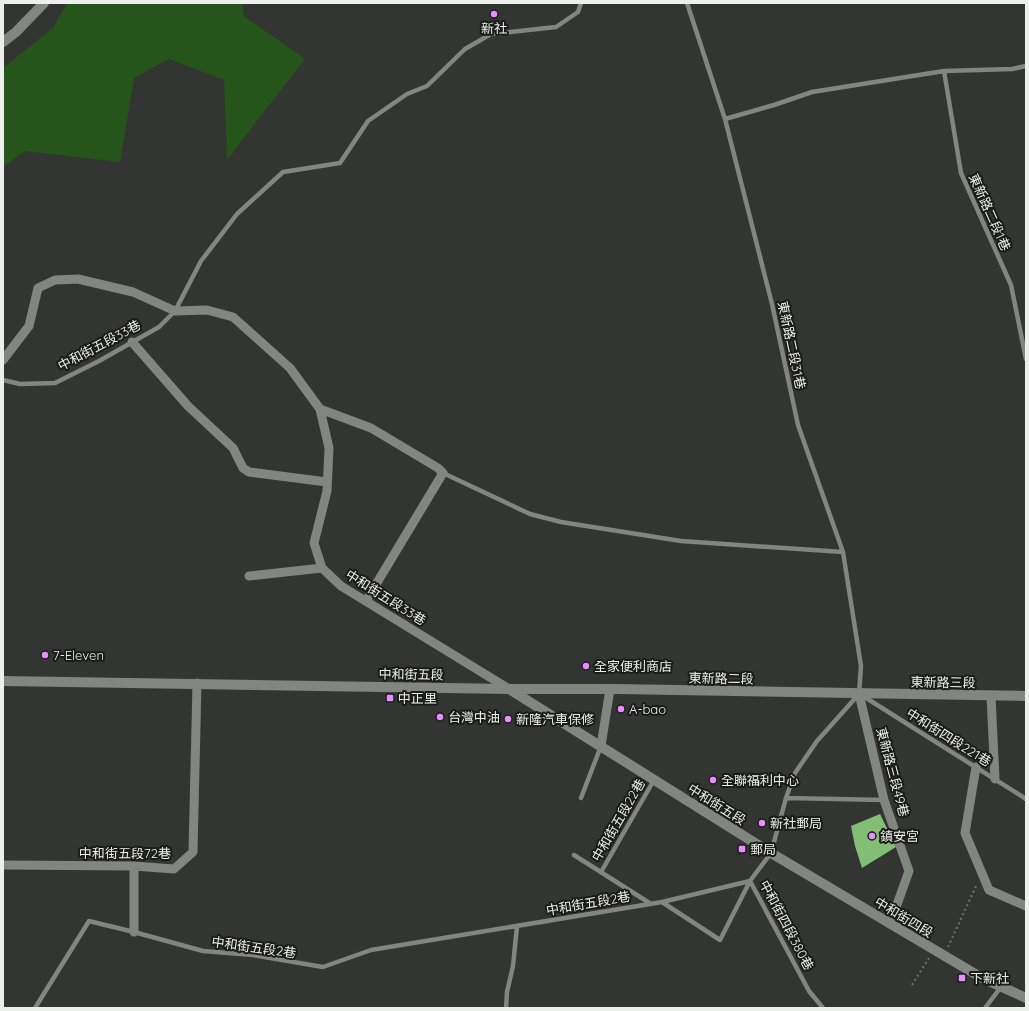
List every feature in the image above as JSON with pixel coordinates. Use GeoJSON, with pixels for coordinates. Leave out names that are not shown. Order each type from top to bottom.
{"type":"FeatureCollection","features":[{"type":"Feature","properties":{"kind":"main road"},"geometry":{"type":"LineString","coordinates":[[3,42],[16,32],[44,3]]}},
{"type":"Feature","properties":{"kind":"main road","name":"中和街五段"},"geometry":{"type":"LineString","coordinates":[[3,681],[510,689],[771,853]]}},
{"type":"Feature","properties":{"kind":"main road","name":"東新路二段"},"geometry":{"type":"LineString","coordinates":[[510,689],[610,689],[859,694]]}},
{"type":"Feature","properties":{"kind":"main road","name":"東新路三段"},"geometry":{"type":"LineString","coordinates":[[859,694],[1026,696]]}},
{"type":"Feature","properties":{"kind":"main road","name":"中和街四段"},"geometry":{"type":"LineString","coordinates":[[771,853],[943,956],[1001,987],[1026,998]]}},
{"type":"Feature","properties":{"kind":"street","name":"中和街五段33巷"},"geometry":{"type":"LineString","coordinates":[[3,360],[29,326],[38,288],[55,280],[78,279],[133,292],[175,310],[207,310],[233,317],[290,368],[320,409],[329,448],[327,482],[314,543],[322,568],[341,586],[510,689]]}},
{"type":"Feature","properties":{"kind":"street"},"geometry":{"type":"LineString","coordinates":[[132,342],[188,406],[233,448],[243,468],[249,472],[327,482]]}},
{"type":"Feature","properties":{"kind":"street"},"geometry":{"type":"LineString","coordinates":[[320,409],[371,428],[438,468],[443,473],[366,601]]}},
{"type":"Feature","properties":{"kind":"street"},"geometry":{"type":"LineString","coordinates":[[249,576],[322,568]]}},
{"type":"Feature","properties":{"kind":"street","name":"中和街五段72巷"},"geometry":{"type":"LineString","coordinates":[[3,865],[134,866],[174,869],[192,852],[197,683]]}},
{"type":"Feature","properties":{"kind":"street"},"geometry":{"type":"LineString","coordinates":[[601,746],[610,689]]}},
{"type":"Feature","properties":{"kind":"street","name":"東新路三段49巷"},"geometry":{"type":"LineString","coordinates":[[859,694],[884,800],[909,871],[890,924]]}},
{"type":"Feature","properties":{"kind":"street"},"geometry":{"type":"LineString","coordinates":[[991,696],[995,779]]}},
{"type":"Feature","properties":{"kind":"street"},"geometry":{"type":"LineString","coordinates":[[976,767],[965,833],[989,890],[1026,906]]}},
{"type":"Feature","properties":{"kind":"street"},"geometry":{"type":"LineString","coordinates":[[134,866],[134,932]]}},
{"type":"Feature","properties":{"kind":"lane","name":"中和街五段33巷"},"geometry":{"type":"LineString","coordinates":[[3,380],[20,384],[55,383],[99,361],[159,327],[175,310],[201,261],[237,214],[283,172],[340,163],[368,120],[407,94],[427,86],[465,49],[491,34],[556,27],[578,12],[581,3]]}},
{"type":"Feature","properties":{"kind":"lane","name":"東新路二段31巷"},"geometry":{"type":"LineString","coordinates":[[687,3],[725,119],[772,304],[798,424],[843,552],[861,666],[859,694]]}},
{"type":"Feature","properties":{"kind":"lane"},"geometry":{"type":"LineString","coordinates":[[725,119],[774,106],[812,92],[944,71],[1012,69],[1026,66]]}},
{"type":"Feature","properties":{"kind":"lane","name":"東新路二段1巷"},"geometry":{"type":"LineString","coordinates":[[944,71],[961,173],[1011,285],[1026,359]]}},
{"type":"Feature","properties":{"kind":"lane"},"geometry":{"type":"LineString","coordinates":[[443,473],[530,514],[561,522],[681,541],[843,552]]}},
{"type":"Feature","properties":{"kind":"lane"},"geometry":{"type":"LineString","coordinates":[[771,853],[786,798],[795,773],[816,741],[859,694]]}},
{"type":"Feature","properties":{"kind":"lane","name":"中和街四段221巷"},"geometry":{"type":"LineString","coordinates":[[859,694],[1026,799]]}},
{"type":"Feature","properties":{"kind":"lane"},"geometry":{"type":"LineString","coordinates":[[581,798],[601,746]]}},
{"type":"Feature","properties":{"kind":"lane","name":"中和街五段22巷"},"geometry":{"type":"LineString","coordinates":[[601,872],[654,780]]}},
{"type":"Feature","properties":{"kind":"lane"},"geometry":{"type":"LineString","coordinates":[[786,798],[884,800]]}},
{"type":"Feature","properties":{"kind":"lane","name":"中和街四段380巷"},"geometry":{"type":"LineString","coordinates":[[771,853],[750,881],[809,991],[823,1008]]}},
{"type":"Feature","properties":{"kind":"lane","name":"中和街五段22巷"},"geometry":{"type":"LineString","coordinates":[[574,855],[651,904]]}},
{"type":"Feature","properties":{"kind":"lane"},"geometry":{"type":"LineString","coordinates":[[662,902],[720,940],[750,881]]}},
{"type":"Feature","properties":{"kind":"lane","name":"中和街五段2巷"},"geometry":{"type":"LineString","coordinates":[[35,1008],[89,922],[134,932],[203,951],[253,955],[323,967],[371,950],[662,902],[693,896],[750,881]]}},
{"type":"Feature","properties":{"kind":"lane"},"geometry":{"type":"LineString","coordinates":[[506,1008],[507,992],[513,966],[517,926]]}},
{"type":"Feature","properties":{"kind":"lane"},"geometry":{"type":"LineString","coordinates":[[985,1008],[1001,987]]}},
{"type":"Feature","properties":{"kind":"path"},"geometry":{"type":"LineString","coordinates":[[943,956],[982,874]]}},
{"type":"Feature","properties":{"kind":"path"},"geometry":{"type":"LineString","coordinates":[[912,985],[933,950]]}},
{"type":"Feature","properties":{"kind":"green space"},"geometry":{"type":"Polygon","coordinates":[[[67,3],[242,3],[244,16],[305,59],[227,160],[224,80],[169,59],[134,78],[120,162],[25,151],[3,167],[3,68],[53,28],[67,3]]]}},
{"type":"Feature","properties":{"kind":"building","name":"鎮安宮"},"geometry":{"type":"Polygon","coordinates":[[[880,814],[896,847],[862,868],[851,826],[880,814]]]}},
{"type":"Feature","properties":{"kind":"place","name":"新社"},"geometry":{"type":"Point","coordinates":[494,14]}},
{"type":"Feature","properties":{"kind":"place","name":"7-Eleven"},"geometry":{"type":"Point","coordinates":[45,655]}},
{"type":"Feature","properties":{"kind":"place","name":"全家便利商店"},"geometry":{"type":"Point","coordinates":[586,666]}},
{"type":"Feature","properties":{"kind":"place","name":"中正里"},"geometry":{"type":"Point","coordinates":[390,698]}},
{"type":"Feature","properties":{"kind":"place","name":"A-bao"},"geometry":{"type":"Point","coordinates":[621,709]}},
{"type":"Feature","properties":{"kind":"place","name":"台灣中油"},"geometry":{"type":"Point","coordinates":[440,717]}},
{"type":"Feature","properties":{"kind":"place","name":"新隆汽車保修"},"geometry":{"type":"Point","coordinates":[508,719]}},
{"type":"Feature","properties":{"kind":"place","name":"全聯福利中心"},"geometry":{"type":"Point","coordinates":[713,780]}},
{"type":"Feature","properties":{"kind":"place","name":"新社郵局"},"geometry":{"type":"Point","coordinates":[762,823]}},
{"type":"Feature","properties":{"kind":"place","name":"鎮安宮"},"geometry":{"type":"Point","coordinates":[872,836]}},
{"type":"Feature","properties":{"kind":"place","name":"郵局"},"geometry":{"type":"Point","coordinates":[742,849]}},
{"type":"Feature","properties":{"kind":"place","name":"下新社"},"geometry":{"type":"Point","coordinates":[962,978]}}]}
